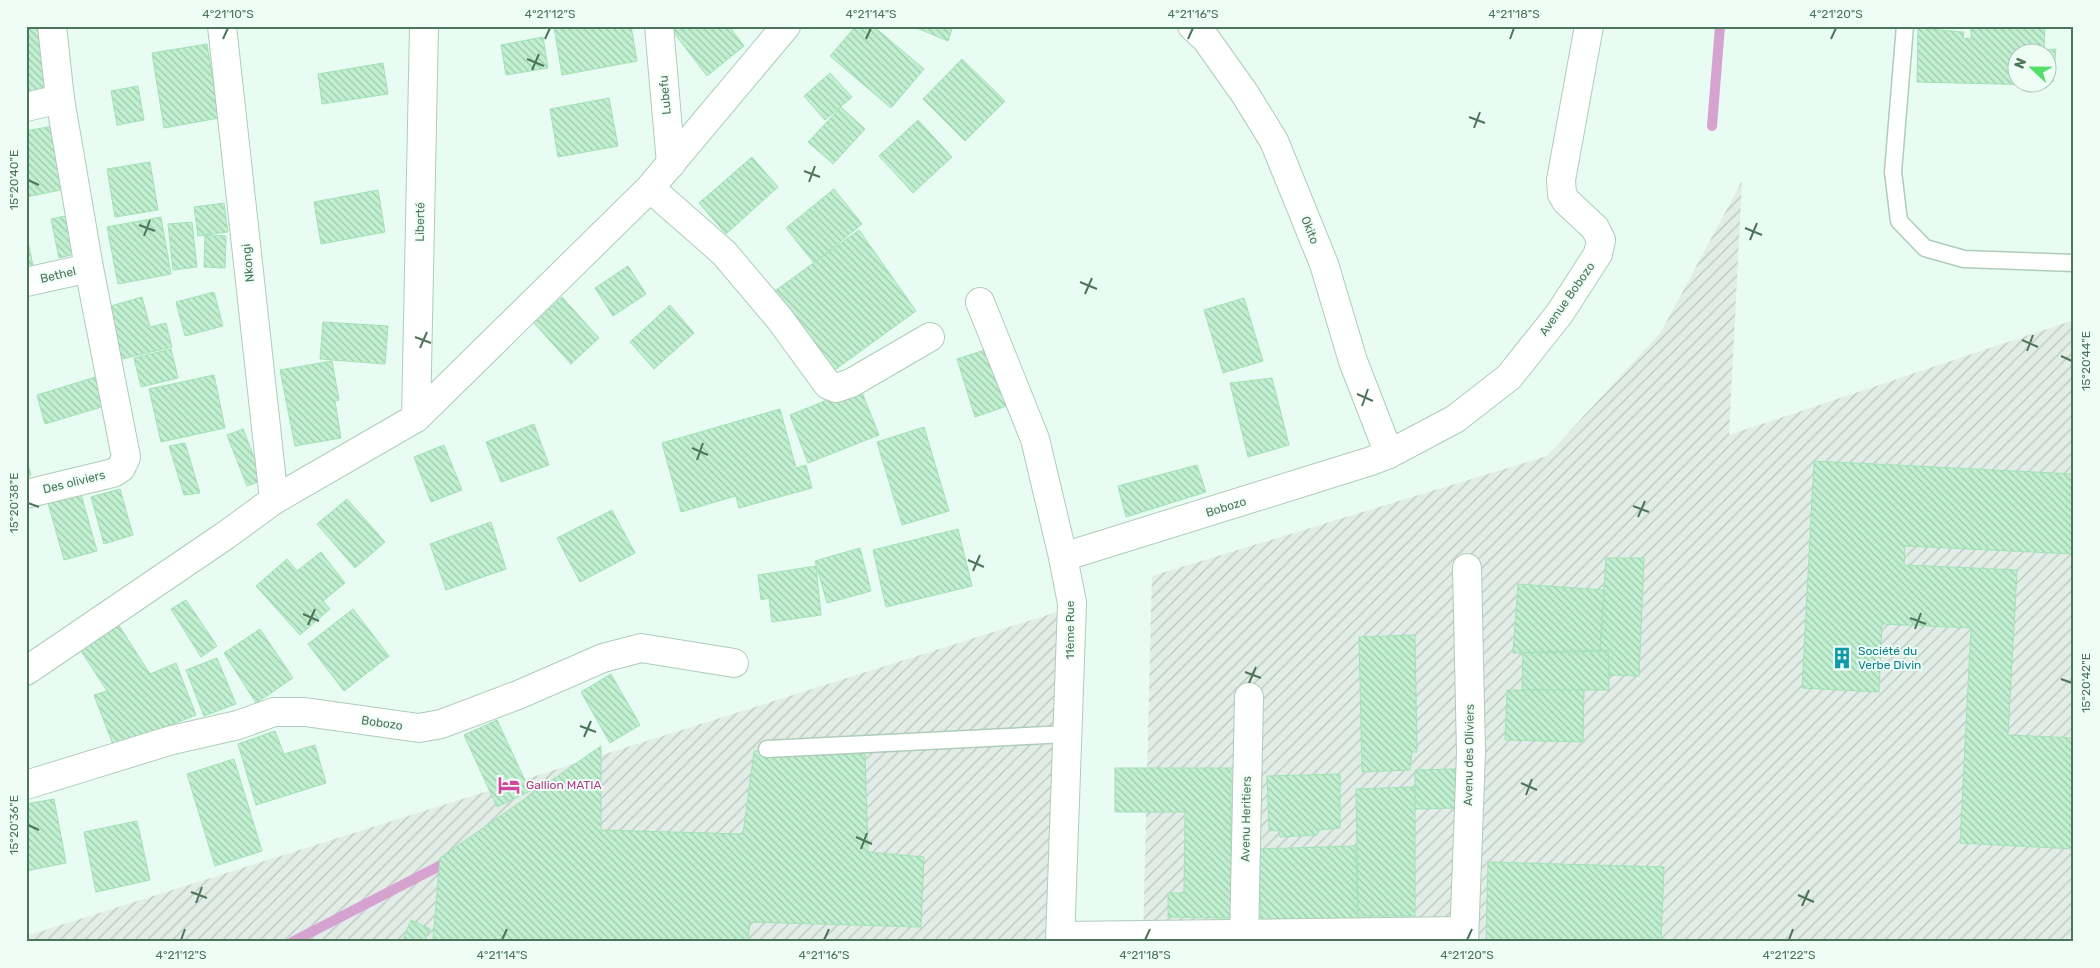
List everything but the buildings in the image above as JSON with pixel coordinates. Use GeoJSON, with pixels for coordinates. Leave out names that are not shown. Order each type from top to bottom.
{"type":"FeatureCollection","features":[{"type":"Feature","properties":{"kind":"street"},"geometry":{"type":"LineString","coordinates":[[52,26],[60,99],[89,268]]}},
{"type":"Feature","properties":{"kind":"street","name":"Nkongi"},"geometry":{"type":"LineString","coordinates":[[222,26],[274,500]]}},
{"type":"Feature","properties":{"kind":"street","name":"Liberté"},"geometry":{"type":"LineString","coordinates":[[416,418],[424,26]]}},
{"type":"Feature","properties":{"kind":"street","name":"Lubefu"},"geometry":{"type":"LineString","coordinates":[[659,26],[671,164]]}},
{"type":"Feature","properties":{"kind":"street"},"geometry":{"type":"LineString","coordinates":[[26,672],[274,500],[416,418],[650,188],[786,26]]}},
{"type":"Feature","properties":{"kind":"street","name":"Avenue Bobozo"},"geometry":{"type":"LineString","coordinates":[[1389,454],[1454,419],[1509,377],[1560,313],[1598,254],[1601,240],[1595,228],[1566,201],[1562,194],[1561,180],[1589,26]]}},
{"type":"Feature","properties":{"kind":"street","name":"Okito"},"geometry":{"type":"LineString","coordinates":[[1206,31],[1274,141],[1324,264],[1353,361],[1389,454]]}},
{"type":"Feature","properties":{"kind":"street"},"geometry":{"type":"LineString","coordinates":[[26,107],[60,99]]}},
{"type":"Feature","properties":{"kind":"street"},"geometry":{"type":"LineString","coordinates":[[650,188],[724,254],[779,318],[828,385],[836,388],[851,383],[930,337]]}},
{"type":"Feature","properties":{"kind":"street","name":"Bethel"},"geometry":{"type":"LineString","coordinates":[[26,282],[89,268]]}},
{"type":"Feature","properties":{"kind":"street","name":"Des oliviers"},"geometry":{"type":"LineString","coordinates":[[26,494],[113,472],[121,468],[126,457],[89,268]]}},
{"type":"Feature","properties":{"kind":"street","name":"11ème Rue"},"geometry":{"type":"LineString","coordinates":[[980,302],[1035,439],[1064,558],[1072,603],[1061,939]]}},
{"type":"Feature","properties":{"kind":"street","name":"Bobozo"},"geometry":{"type":"LineString","coordinates":[[1064,558],[1389,454]]}},
{"type":"Feature","properties":{"kind":"street","name":"Avenu des Oliviers"},"geometry":{"type":"LineString","coordinates":[[1464,936],[1471,753],[1467,568]]}},
{"type":"Feature","properties":{"kind":"street","name":"Bobozo"},"geometry":{"type":"LineString","coordinates":[[26,785],[172,740],[238,725],[274,712],[305,712],[419,728],[441,724],[603,658],[641,648],[734,663]]}},
{"type":"Feature","properties":{"kind":"street","name":"Avenu Heritiers"},"geometry":{"type":"LineString","coordinates":[[1244,938],[1249,697]]}},
{"type":"Feature","properties":{"kind":"street"},"geometry":{"type":"LineString","coordinates":[[1061,939],[1464,936]]}},
{"type":"Feature","properties":{"kind":"lane"},"geometry":{"type":"LineString","coordinates":[[1904,26],[1894,172],[1898,221],[1925,248],[1964,259],[2074,263]]}},
{"type":"Feature","properties":{"kind":"lane"},"geometry":{"type":"LineString","coordinates":[[767,749],[1067,734]]}},
{"type":"Feature","properties":{"kind":"shaded area"},"geometry":{"type":"Polygon","coordinates":[[[1742,181],[1729,435],[2074,320],[2074,942],[1143,942],[1152,576],[1547,456],[1661,332],[1742,181]]]}},
{"type":"Feature","properties":{"kind":"shaded area"},"geometry":{"type":"Polygon","coordinates":[[[1070,608],[1060,942],[26,942],[26,936],[1070,608]]]}},
{"type":"Feature","properties":{"kind":"waterway"},"geometry":{"type":"LineString","coordinates":[[1712,126],[1720,26]]}},
{"type":"Feature","properties":{"kind":"waterway"},"geometry":{"type":"LineString","coordinates":[[292,942],[451,860]]}},
{"type":"Feature","properties":{"kind":"place","name":"Société du Verbe Divin"},"geometry":{"type":"Point","coordinates":[1842,658]}},
{"type":"Feature","properties":{"kind":"place","name":"Gallion MATIA"},"geometry":{"type":"Point","coordinates":[509,785]}}]}
